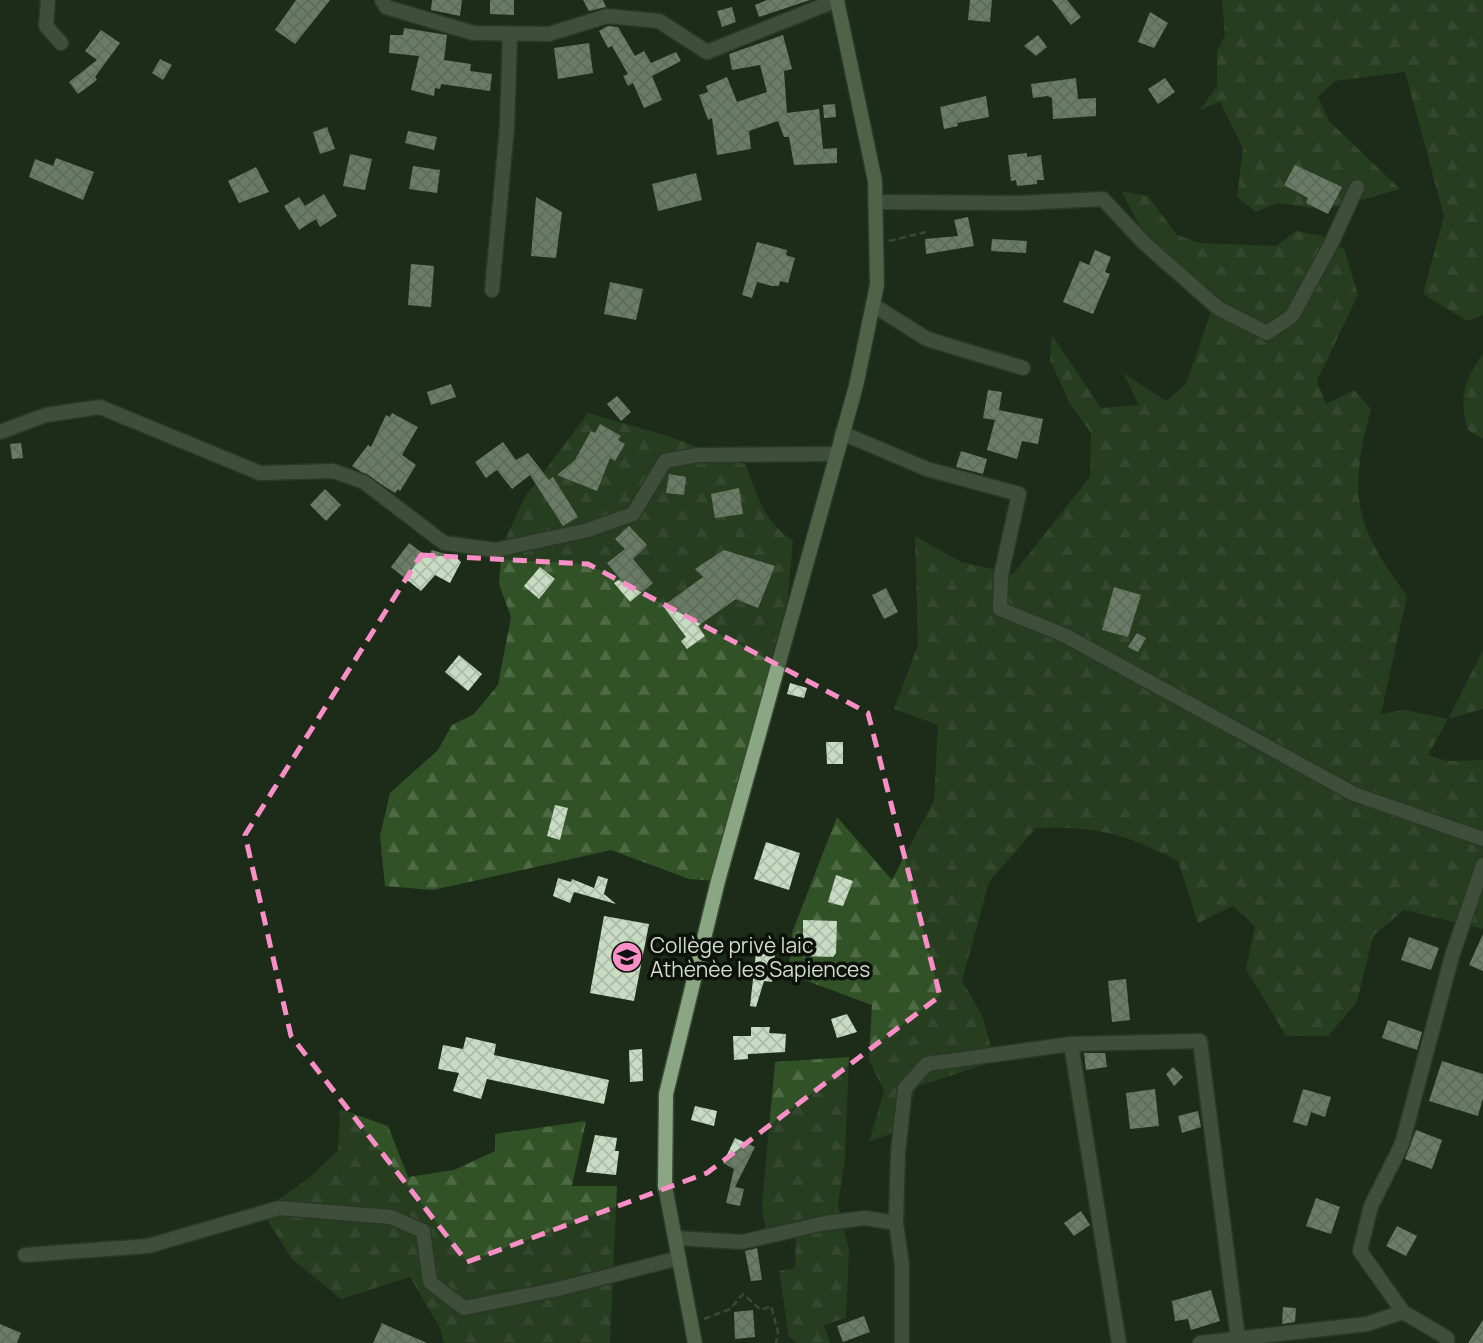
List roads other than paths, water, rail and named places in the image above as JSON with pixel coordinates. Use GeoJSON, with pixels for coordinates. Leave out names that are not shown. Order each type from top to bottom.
{"type":"FeatureCollection","features":[{"type":"Feature","properties":{"kind":"street"},"geometry":{"type":"LineString","coordinates":[[48,0],[46,26],[61,43]]}},
{"type":"Feature","properties":{"kind":"street"},"geometry":{"type":"LineString","coordinates":[[382,0],[386,7],[473,33],[549,34],[607,16],[659,21],[706,52],[837,0],[869,147],[875,202],[877,285],[842,433],[708,921],[666,1094],[664,1186],[695,1343]]}},
{"type":"Feature","properties":{"kind":"street"},"geometry":{"type":"LineString","coordinates":[[492,290],[507,127],[510,34]]}},
{"type":"Feature","properties":{"kind":"street"},"geometry":{"type":"LineString","coordinates":[[875,202],[1019,203],[1103,199],[1143,242],[1218,307],[1267,333],[1292,316],[1331,244],[1357,187]]}},
{"type":"Feature","properties":{"kind":"street"},"geometry":{"type":"LineString","coordinates":[[873,305],[927,339],[1023,368]]}},
{"type":"Feature","properties":{"kind":"street"},"geometry":{"type":"LineString","coordinates":[[0,432],[46,415],[100,407],[260,473],[333,471],[364,482],[443,543],[496,550],[588,530],[633,514],[665,461],[697,455],[836,454]]}},
{"type":"Feature","properties":{"kind":"street"},"geometry":{"type":"LineString","coordinates":[[842,433],[927,469],[1019,494],[1001,575],[1000,609],[1064,635],[1354,794],[1483,838]]}},
{"type":"Feature","properties":{"kind":"street"},"geometry":{"type":"LineString","coordinates":[[1447,1343],[1447,1338],[1403,1312],[1360,1251],[1371,1206],[1402,1144],[1452,956],[1483,865]]}},
{"type":"Feature","properties":{"kind":"street"},"geometry":{"type":"LineString","coordinates":[[902,1343],[902,1265],[896,1223],[898,1153],[905,1088],[927,1064],[1071,1044],[1200,1041],[1238,1339]]}},
{"type":"Feature","properties":{"kind":"street"},"geometry":{"type":"LineString","coordinates":[[1071,1044],[1119,1343]]}},
{"type":"Feature","properties":{"kind":"street"},"geometry":{"type":"LineString","coordinates":[[25,1255],[148,1246],[279,1208],[391,1217],[423,1231],[430,1282],[464,1308],[558,1289],[679,1258]]}},
{"type":"Feature","properties":{"kind":"street"},"geometry":{"type":"LineString","coordinates":[[675,1238],[741,1242],[825,1223],[865,1218],[896,1223]]}},
{"type":"Feature","properties":{"kind":"street"},"geometry":{"type":"LineString","coordinates":[[1200,1343],[1367,1324],[1403,1312]]}},
{"type":"Feature","properties":{"kind":"place","name":"Collège privè laic Athènèe les Sapiences"},"geometry":{"type":"Point","coordinates":[627,957]}}]}
